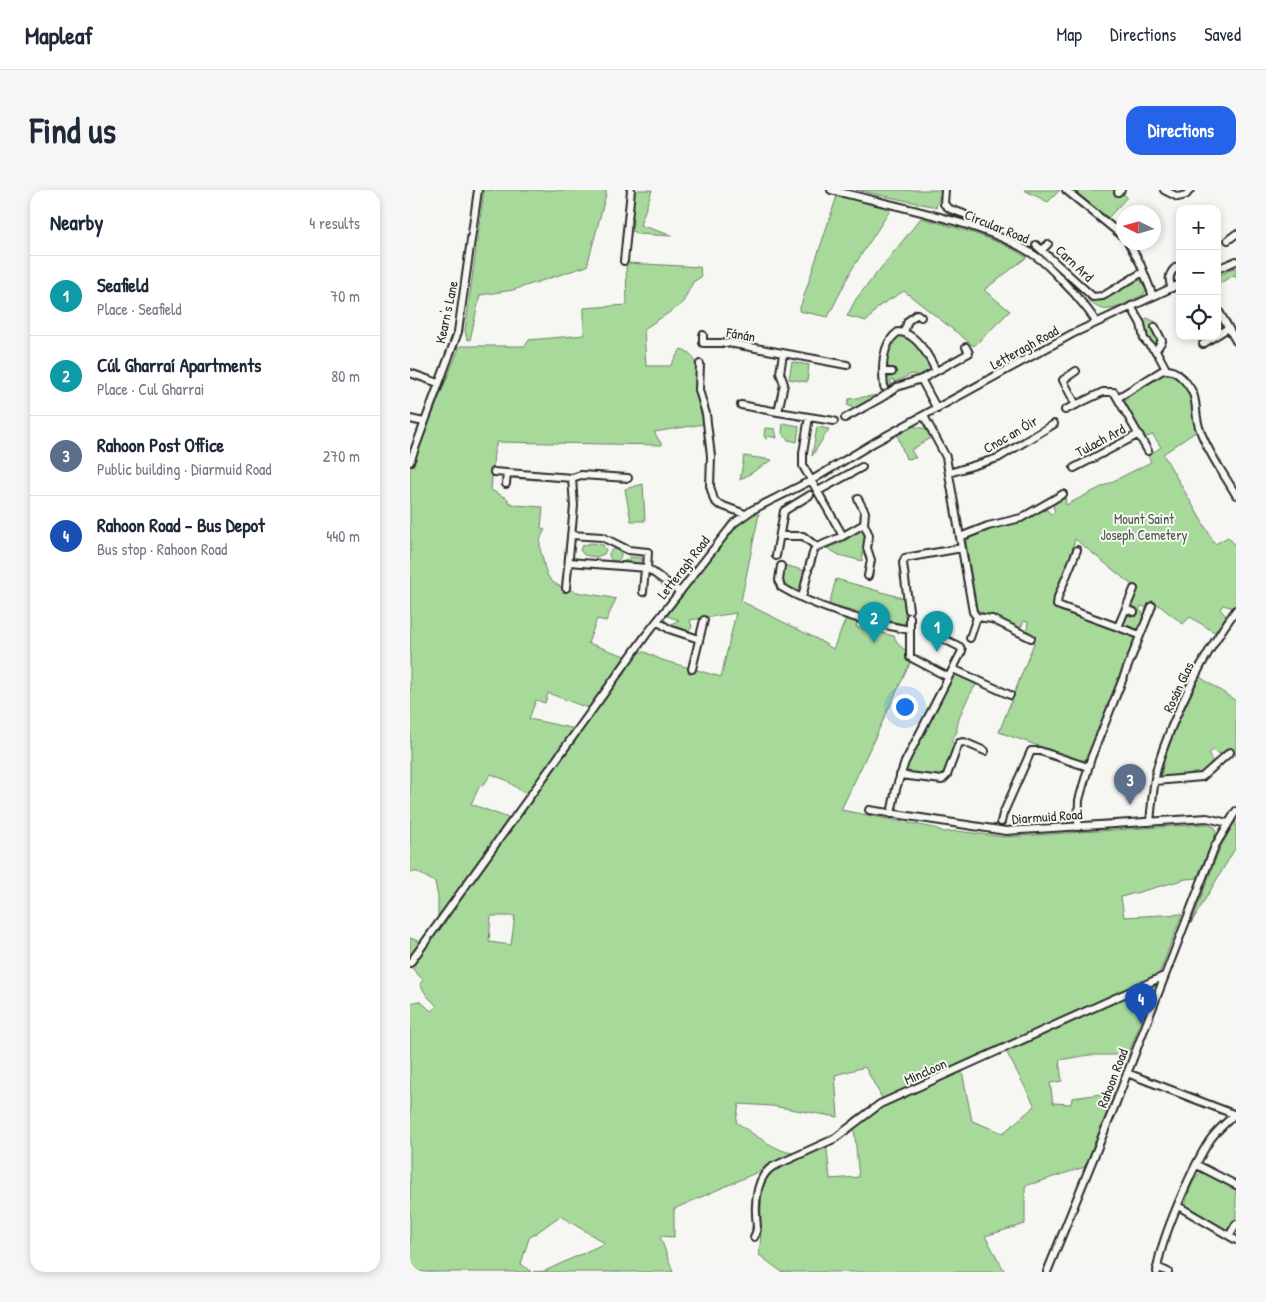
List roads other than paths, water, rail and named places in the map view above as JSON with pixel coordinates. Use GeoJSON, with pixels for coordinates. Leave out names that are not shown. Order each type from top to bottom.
{"type":"FeatureCollection","features":[{"type":"Feature","properties":{"kind":"street","name":"Kearn's Lane"},"geometry":{"type":"LineString","coordinates":[[410,462],[459,325],[478,190]]}},
{"type":"Feature","properties":{"kind":"street"},"geometry":{"type":"LineString","coordinates":[[624,261],[631,190]]}},
{"type":"Feature","properties":{"kind":"street","name":"Circular Road"},"geometry":{"type":"LineString","coordinates":[[831,190],[964,225],[1020,247],[1037,257],[1052,270],[1088,308],[1096,322]]}},
{"type":"Feature","properties":{"kind":"street"},"geometry":{"type":"LineString","coordinates":[[945,190],[944,204],[950,210],[964,214]]}},
{"type":"Feature","properties":{"kind":"street"},"geometry":{"type":"LineString","coordinates":[[1066,190],[1116,231]]}},
{"type":"Feature","properties":{"kind":"street"},"geometry":{"type":"LineString","coordinates":[[1164,190],[1178,197],[1190,190]]}},
{"type":"Feature","properties":{"kind":"street"},"geometry":{"type":"LineString","coordinates":[[1232,237],[1236,244]]}},
{"type":"Feature","properties":{"kind":"street","name":"Carn Ard"},"geometry":{"type":"LineString","coordinates":[[1048,244],[1039,248],[1093,297],[1103,296],[1143,272]]}},
{"type":"Feature","properties":{"kind":"street"},"geometry":{"type":"LineString","coordinates":[[1132,250],[1153,296]]}},
{"type":"Feature","properties":{"kind":"street"},"geometry":{"type":"LineString","coordinates":[[1221,267],[1236,261]]}},
{"type":"Feature","properties":{"kind":"street"},"geometry":{"type":"LineString","coordinates":[[1172,288],[1169,280],[1170,274],[1176,269]]}},
{"type":"Feature","properties":{"kind":"street"},"geometry":{"type":"LineString","coordinates":[[1096,322],[1176,286]]}},
{"type":"Feature","properties":{"kind":"street"},"geometry":{"type":"LineString","coordinates":[[1131,306],[1141,324],[1144,339],[1156,350],[1166,369],[1176,373],[1190,388],[1196,404],[1200,430],[1236,496]]}},
{"type":"Feature","properties":{"kind":"street"},"geometry":{"type":"LineString","coordinates":[[904,332],[912,316],[917,314],[921,317]]}},
{"type":"Feature","properties":{"kind":"street"},"geometry":{"type":"LineString","coordinates":[[1221,315],[1236,341]]}},
{"type":"Feature","properties":{"kind":"street","name":"Letteragh Road"},"geometry":{"type":"LineString","coordinates":[[410,963],[657,621],[728,531],[745,514],[812,480],[936,409],[1096,322]]}},
{"type":"Feature","properties":{"kind":"street"},"geometry":{"type":"LineString","coordinates":[[1155,327],[1162,339],[1162,344],[1156,350]]}},
{"type":"Feature","properties":{"kind":"street"},"geometry":{"type":"LineString","coordinates":[[1221,333],[1228,328]]}},
{"type":"Feature","properties":{"kind":"street"},"geometry":{"type":"LineString","coordinates":[[884,387],[884,355],[892,336],[898,332],[904,332],[922,347],[936,371]]}},
{"type":"Feature","properties":{"kind":"street","name":"Fánán"},"geometry":{"type":"LineString","coordinates":[[703,335],[703,344],[729,343],[848,365]]}},
{"type":"Feature","properties":{"kind":"street"},"geometry":{"type":"LineString","coordinates":[[1203,344],[1210,340]]}},
{"type":"Feature","properties":{"kind":"street"},"geometry":{"type":"LineString","coordinates":[[845,418],[881,398],[897,386],[921,379],[969,353],[966,347]]}},
{"type":"Feature","properties":{"kind":"street"},"geometry":{"type":"LineString","coordinates":[[824,361],[826,353]]}},
{"type":"Feature","properties":{"kind":"street"},"geometry":{"type":"LineString","coordinates":[[778,412],[784,384],[780,373],[783,354]]}},
{"type":"Feature","properties":{"kind":"street"},"geometry":{"type":"LineString","coordinates":[[700,364],[699,390],[708,424],[712,493],[718,504],[745,514]]}},
{"type":"Feature","properties":{"kind":"street"},"geometry":{"type":"LineString","coordinates":[[1065,410],[1107,391],[1114,392],[1119,397],[1166,369]]}},
{"type":"Feature","properties":{"kind":"street"},"geometry":{"type":"LineString","coordinates":[[1076,371],[1063,380],[1076,405]]}},
{"type":"Feature","properties":{"kind":"street"},"geometry":{"type":"LineString","coordinates":[[410,372],[438,384]]}},
{"type":"Feature","properties":{"kind":"street"},"geometry":{"type":"LineString","coordinates":[[883,372],[892,372]]}},
{"type":"Feature","properties":{"kind":"street"},"geometry":{"type":"LineString","coordinates":[[921,379],[936,409]]}},
{"type":"Feature","properties":{"kind":"street","name":"Tulach Ard"},"geometry":{"type":"LineString","coordinates":[[1119,397],[1148,451]]}},
{"type":"Feature","properties":{"kind":"street"},"geometry":{"type":"LineString","coordinates":[[741,406],[834,421]]}},
{"type":"Feature","properties":{"kind":"street"},"geometry":{"type":"LineString","coordinates":[[924,416],[945,451],[973,612],[977,617],[992,619],[1031,638]]}},
{"type":"Feature","properties":{"kind":"street"},"geometry":{"type":"LineString","coordinates":[[809,417],[802,460],[803,466],[843,536]]}},
{"type":"Feature","properties":{"kind":"street"},"geometry":{"type":"LineString","coordinates":[[410,419],[424,422]]}},
{"type":"Feature","properties":{"kind":"street","name":"Cnoc an Óir"},"geometry":{"type":"LineString","coordinates":[[949,473],[998,458],[1054,424]]}},
{"type":"Feature","properties":{"kind":"street","name":"Tulach Ard"},"geometry":{"type":"LineString","coordinates":[[1074,468],[1138,434]]}},
{"type":"Feature","properties":{"kind":"street"},"geometry":{"type":"LineString","coordinates":[[818,490],[862,467]]}},
{"type":"Feature","properties":{"kind":"street"},"geometry":{"type":"LineString","coordinates":[[494,472],[572,478],[581,475],[628,478]]}},
{"type":"Feature","properties":{"kind":"street"},"geometry":{"type":"LineString","coordinates":[[506,484],[507,473]]}},
{"type":"Feature","properties":{"kind":"street"},"geometry":{"type":"LineString","coordinates":[[566,588],[570,562],[572,478]]}},
{"type":"Feature","properties":{"kind":"street"},"geometry":{"type":"LineString","coordinates":[[960,537],[988,526],[1021,518],[1063,494]]}},
{"type":"Feature","properties":{"kind":"street"},"geometry":{"type":"LineString","coordinates":[[776,556],[786,509],[810,495]]}},
{"type":"Feature","properties":{"kind":"street"},"geometry":{"type":"LineString","coordinates":[[858,499],[866,512],[864,524],[869,535],[867,548],[871,560],[868,576]]}},
{"type":"Feature","properties":{"kind":"street"},"geometry":{"type":"LineString","coordinates":[[802,598],[814,550],[817,546],[843,536],[864,524]]}},
{"type":"Feature","properties":{"kind":"street"},"geometry":{"type":"LineString","coordinates":[[571,536],[602,538],[623,548],[648,552],[643,592]]}},
{"type":"Feature","properties":{"kind":"street"},"geometry":{"type":"LineString","coordinates":[[780,536],[803,536],[817,546]]}},
{"type":"Feature","properties":{"kind":"street"},"geometry":{"type":"LineString","coordinates":[[948,677],[912,659],[909,650],[910,613],[903,563],[905,558],[962,548]]}},
{"type":"Feature","properties":{"kind":"street"},"geometry":{"type":"LineString","coordinates":[[1077,550],[1058,597],[1057,605],[1140,635]]}},
{"type":"Feature","properties":{"kind":"street"},"geometry":{"type":"LineString","coordinates":[[570,562],[646,568],[680,592]]}},
{"type":"Feature","properties":{"kind":"street"},"geometry":{"type":"LineString","coordinates":[[782,566],[779,576],[780,585],[802,598],[833,611],[910,630]]}},
{"type":"Feature","properties":{"kind":"street"},"geometry":{"type":"LineString","coordinates":[[1118,627],[1134,589]]}},
{"type":"Feature","properties":{"kind":"street"},"geometry":{"type":"LineString","coordinates":[[1078,827],[1079,800],[1088,767],[1151,609],[1138,611],[1126,609]]}},
{"type":"Feature","properties":{"kind":"street","name":"Rosán Glas"},"geometry":{"type":"LineString","coordinates":[[1150,822],[1155,781],[1160,760],[1206,657],[1236,610]]}},
{"type":"Feature","properties":{"kind":"street"},"geometry":{"type":"LineString","coordinates":[[970,638],[977,617]]}},
{"type":"Feature","properties":{"kind":"street"},"geometry":{"type":"LineString","coordinates":[[692,669],[704,620]]}},
{"type":"Feature","properties":{"kind":"street"},"geometry":{"type":"LineString","coordinates":[[657,621],[670,629],[699,639]]}},
{"type":"Feature","properties":{"kind":"street"},"geometry":{"type":"LineString","coordinates":[[891,814],[900,775],[948,677],[962,653],[960,648],[930,632]]}},
{"type":"Feature","properties":{"kind":"street"},"geometry":{"type":"LineString","coordinates":[[953,669],[1010,695]]}},
{"type":"Feature","properties":{"kind":"street"},"geometry":{"type":"LineString","coordinates":[[900,775],[942,780],[947,775],[959,743],[964,742],[985,751]]}},
{"type":"Feature","properties":{"kind":"street"},"geometry":{"type":"LineString","coordinates":[[1001,822],[1002,814],[1031,751],[1040,751],[1088,767]]}},
{"type":"Feature","properties":{"kind":"street"},"geometry":{"type":"LineString","coordinates":[[1155,781],[1202,777],[1230,752]]}},
{"type":"Feature","properties":{"kind":"street","name":"Diarmuid Road"},"geometry":{"type":"LineString","coordinates":[[869,810],[999,831],[1206,818],[1228,822]]}},
{"type":"Feature","properties":{"kind":"street","name":"Rahoon Road"},"geometry":{"type":"LineString","coordinates":[[1047,1272],[1127,1073],[1212,852],[1236,810]]}},
{"type":"Feature","properties":{"kind":"street","name":"Mincloon"},"geometry":{"type":"LineString","coordinates":[[754,1237],[757,1229],[758,1190],[765,1172],[772,1167],[834,1139],[880,1104],[1164,976]]}},
{"type":"Feature","properties":{"kind":"street"},"geometry":{"type":"LineString","coordinates":[[1127,1073],[1235,1115],[1211,1138],[1178,1206],[1157,1269],[1168,1272]]}},
{"type":"Feature","properties":{"kind":"street"},"geometry":{"type":"LineString","coordinates":[[1197,1165],[1236,1185]]}},
{"type":"Feature","properties":{"kind":"street"},"geometry":{"type":"LineString","coordinates":[[1178,1206],[1236,1240]]}},
{"type":"Feature","properties":{"kind":"street"},"geometry":{"type":"LineString","coordinates":[[1229,1236],[1236,1224]]}},
{"type":"Feature","properties":{"kind":"place","name":"Cúl Gharraí Apartments"},"geometry":{"type":"Point","coordinates":[874,643]}},
{"type":"Feature","properties":{"kind":"place","name":"Seafield"},"geometry":{"type":"Point","coordinates":[937,652]}},
{"type":"Feature","properties":{"kind":"place","name":"Rahoon Post Office"},"geometry":{"type":"Point","coordinates":[1130,805]}},
{"type":"Feature","properties":{"kind":"place","name":"Rahoon Road - Bus Depot"},"geometry":{"type":"Point","coordinates":[1141,1024]}},
{"type":"Feature","properties":{"kind":"park label","name":"Mount Saint Joseph Cemetery"},"geometry":{"type":"Point","coordinates":[1144,526]}}]}
